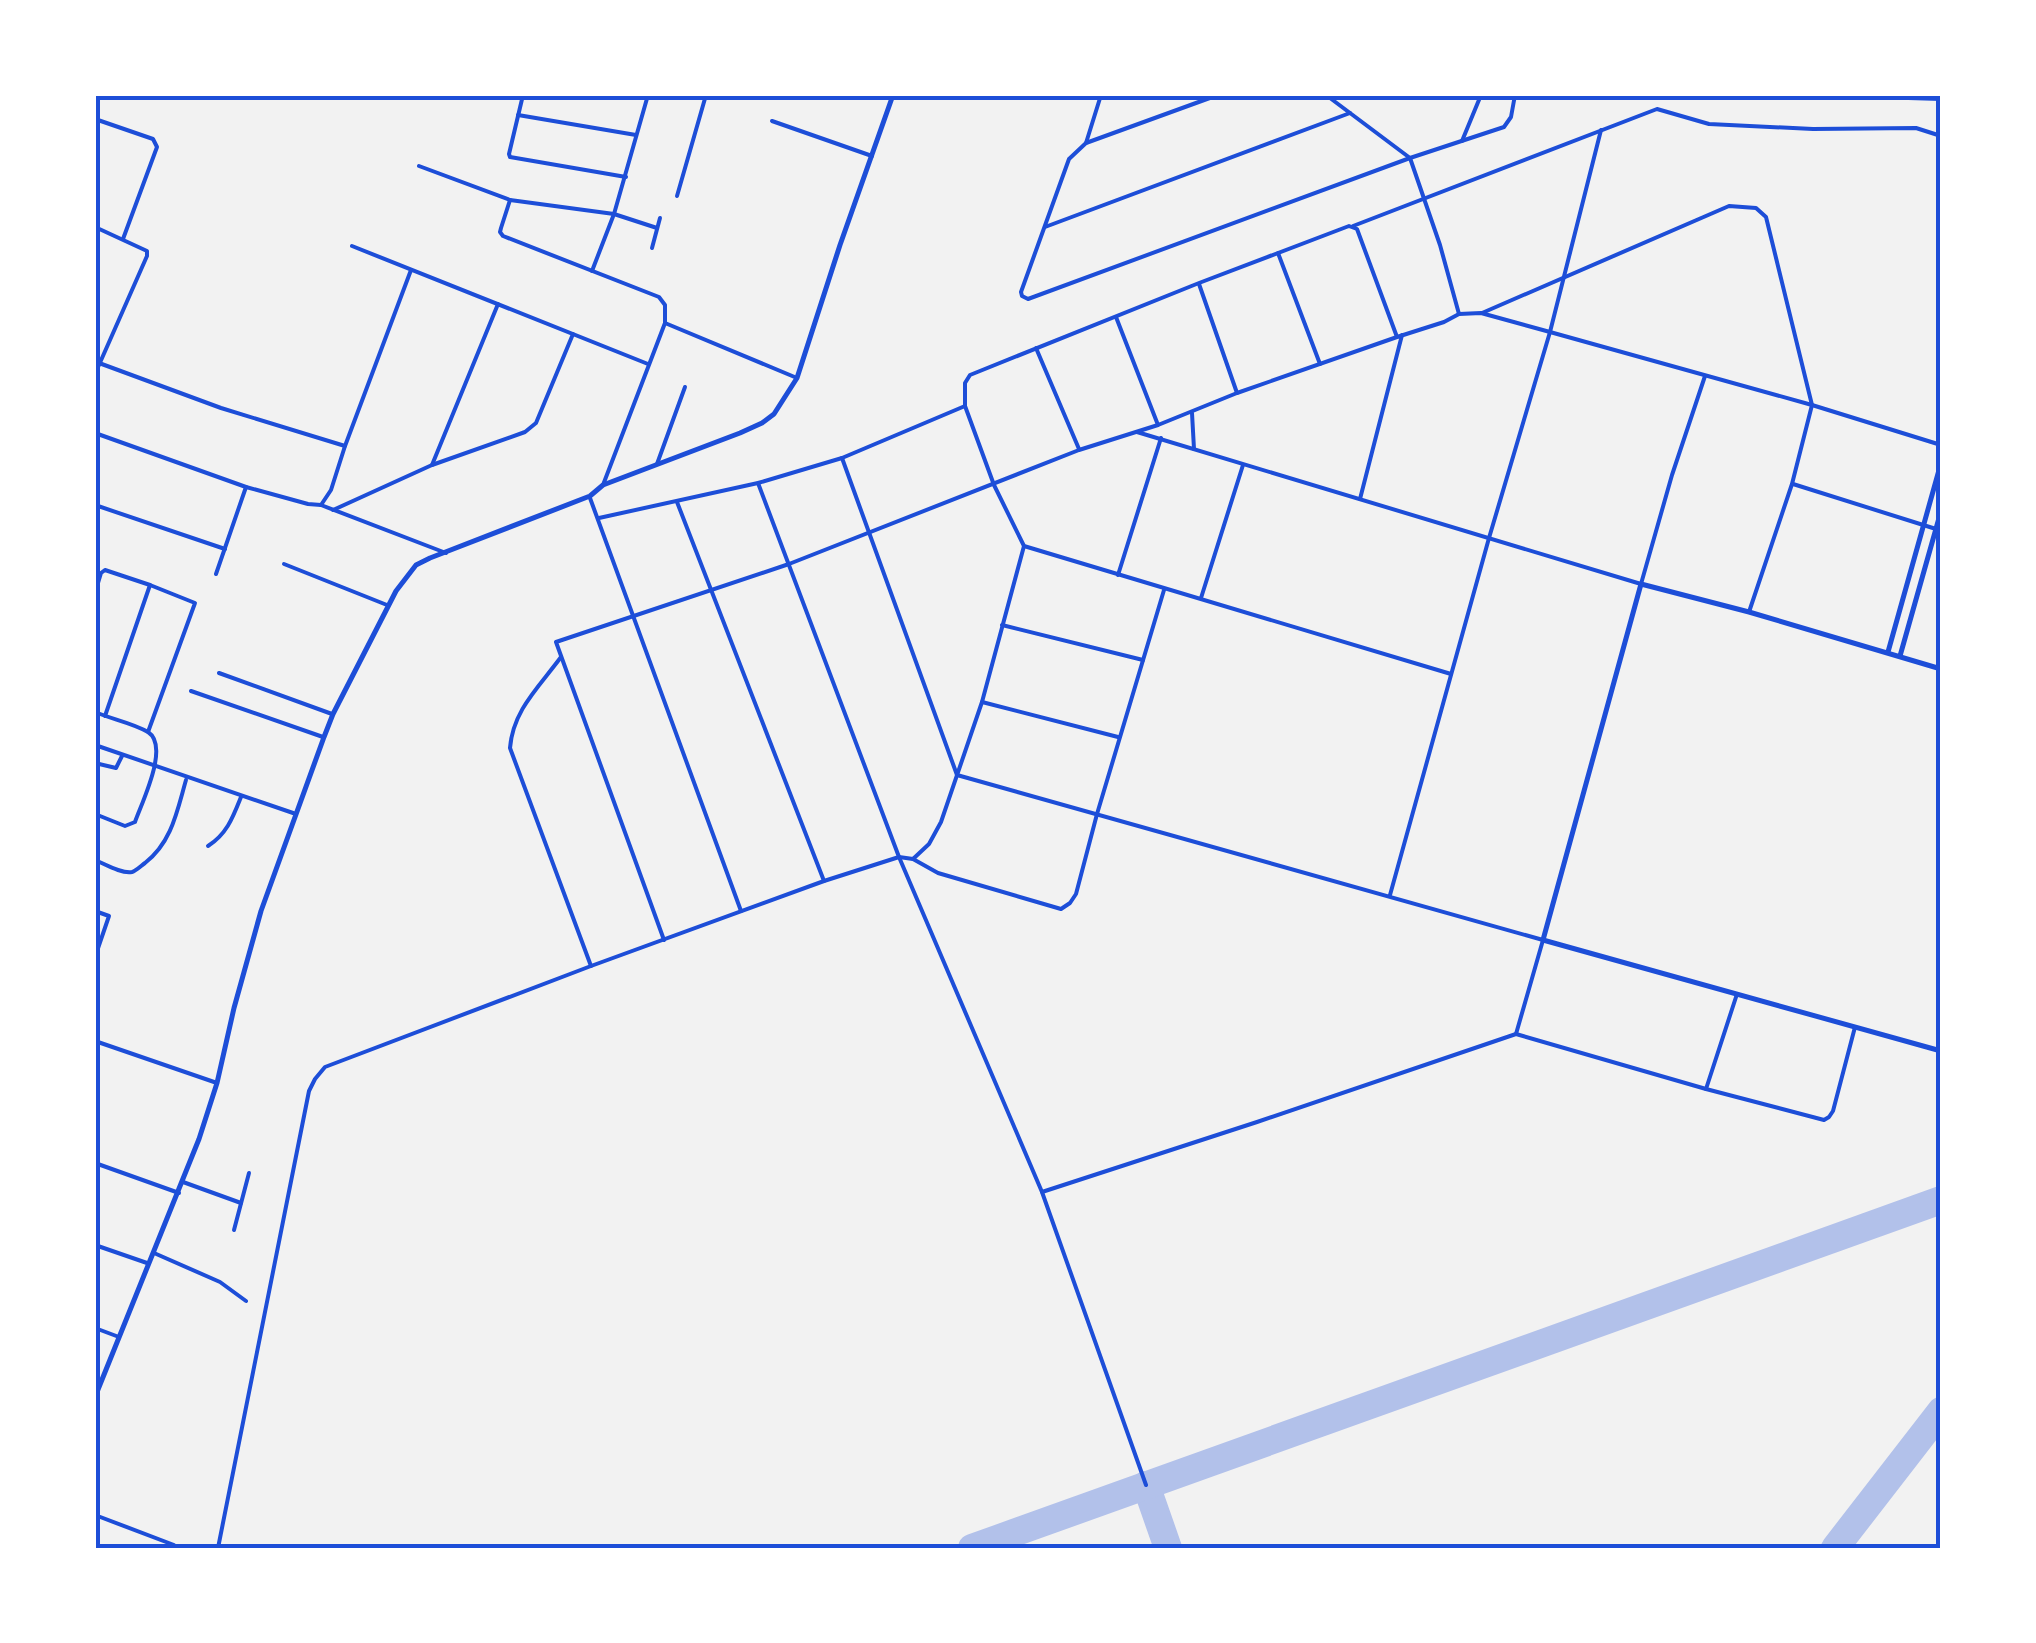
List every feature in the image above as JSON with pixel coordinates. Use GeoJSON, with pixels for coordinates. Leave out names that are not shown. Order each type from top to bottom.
{"type":"FeatureCollection","features":[{"type":"Feature","properties":{"kind":"highway"},"geometry":{"type":"LineString","coordinates":[[1843,95],[1941,98]]}},
{"type":"Feature","properties":{"kind":"street"},"geometry":{"type":"LineString","coordinates":[[522,95],[510,158],[626,177]]}},
{"type":"Feature","properties":{"kind":"street"},"geometry":{"type":"LineString","coordinates":[[592,271],[626,177],[648,95]]}},
{"type":"Feature","properties":{"kind":"street"},"geometry":{"type":"LineString","coordinates":[[677,196],[706,95]]}},
{"type":"Feature","properties":{"kind":"street"},"geometry":{"type":"LineString","coordinates":[[96,1394],[183,1182],[217,1083],[261,911],[324,737],[387,605],[416,565],[590,496],[604,485],[762,423],[774,414],[797,378],[893,95]]}},
{"type":"Feature","properties":{"kind":"street"},"geometry":{"type":"LineString","coordinates":[[1086,144],[1102,95]]}},
{"type":"Feature","properties":{"kind":"street"},"geometry":{"type":"LineString","coordinates":[[1218,95],[1086,144],[1068,160],[1022,296],[1028,299],[1504,126],[1512,118],[1515,95]]}},
{"type":"Feature","properties":{"kind":"street"},"geometry":{"type":"LineString","coordinates":[[1326,95],[1410,158],[1459,314]]}},
{"type":"Feature","properties":{"kind":"street"},"geometry":{"type":"LineString","coordinates":[[1462,141],[1481,95]]}},
{"type":"Feature","properties":{"kind":"street"},"geometry":{"type":"LineString","coordinates":[[912,859],[929,844],[941,822],[982,702],[1024,546],[994,484],[966,406],[965,383],[970,376],[1199,283],[1657,108],[1709,124],[1916,128],[1941,136]]}},
{"type":"Feature","properties":{"kind":"street"},"geometry":{"type":"LineString","coordinates":[[1044,228],[1350,113]]}},
{"type":"Feature","properties":{"kind":"street"},"geometry":{"type":"LineString","coordinates":[[518,115],[636,135]]}},
{"type":"Feature","properties":{"kind":"street"},"geometry":{"type":"LineString","coordinates":[[95,118],[157,142],[123,239]]}},
{"type":"Feature","properties":{"kind":"street"},"geometry":{"type":"LineString","coordinates":[[772,122],[872,156]]}},
{"type":"Feature","properties":{"kind":"street"},"geometry":{"type":"LineString","coordinates":[[1390,895],[1550,332],[1601,130]]}},
{"type":"Feature","properties":{"kind":"street"},"geometry":{"type":"LineString","coordinates":[[419,166],[510,200],[614,214],[657,228]]}},
{"type":"Feature","properties":{"kind":"street"},"geometry":{"type":"LineString","coordinates":[[510,200],[500,232],[503,236],[659,297],[665,305],[665,324],[604,485]]}},
{"type":"Feature","properties":{"kind":"street"},"geometry":{"type":"LineString","coordinates":[[1482,313],[1729,206],[1756,208],[1766,216],[1812,405],[1792,484],[1749,612]]}},
{"type":"Feature","properties":{"kind":"street"},"geometry":{"type":"LineString","coordinates":[[652,248],[660,218]]}},
{"type":"Feature","properties":{"kind":"street"},"geometry":{"type":"LineString","coordinates":[[1353,226],[1400,336],[1360,498]]}},
{"type":"Feature","properties":{"kind":"street"},"geometry":{"type":"LineString","coordinates":[[95,227],[147,250],[95,374]]}},
{"type":"Feature","properties":{"kind":"street"},"geometry":{"type":"LineString","coordinates":[[352,246],[648,364]]}},
{"type":"Feature","properties":{"kind":"street"},"geometry":{"type":"LineString","coordinates":[[1278,253],[1320,364]]}},
{"type":"Feature","properties":{"kind":"street"},"geometry":{"type":"LineString","coordinates":[[321,506],[331,490],[412,270]]}},
{"type":"Feature","properties":{"kind":"street"},"geometry":{"type":"LineString","coordinates":[[1199,283],[1237,392]]}},
{"type":"Feature","properties":{"kind":"street"},"geometry":{"type":"LineString","coordinates":[[432,465],[498,304]]}},
{"type":"Feature","properties":{"kind":"street"},"geometry":{"type":"LineString","coordinates":[[664,940],[556,642],[789,564],[1080,450],[1459,314],[1482,313],[1941,445]]}},
{"type":"Feature","properties":{"kind":"street"},"geometry":{"type":"LineString","coordinates":[[1116,316],[1158,424]]}},
{"type":"Feature","properties":{"kind":"street"},"geometry":{"type":"LineString","coordinates":[[665,324],[797,378]]}},
{"type":"Feature","properties":{"kind":"street"},"geometry":{"type":"LineString","coordinates":[[333,510],[432,465],[525,432],[536,423],[573,334]]}},
{"type":"Feature","properties":{"kind":"street"},"geometry":{"type":"LineString","coordinates":[[1036,348],[1080,450]]}},
{"type":"Feature","properties":{"kind":"street"},"geometry":{"type":"LineString","coordinates":[[99,363],[221,408],[345,446]]}},
{"type":"Feature","properties":{"kind":"street"},"geometry":{"type":"LineString","coordinates":[[1516,1034],[1672,475],[1705,376]]}},
{"type":"Feature","properties":{"kind":"street"},"geometry":{"type":"LineString","coordinates":[[658,464],[685,387]]}},
{"type":"Feature","properties":{"kind":"street"},"geometry":{"type":"LineString","coordinates":[[599,518],[758,484],[842,458],[966,406]]}},
{"type":"Feature","properties":{"kind":"street"},"geometry":{"type":"LineString","coordinates":[[1192,411],[1194,448]]}},
{"type":"Feature","properties":{"kind":"street"},"geometry":{"type":"LineString","coordinates":[[1137,432],[1641,584],[1941,669]]}},
{"type":"Feature","properties":{"kind":"street"},"geometry":{"type":"LineString","coordinates":[[95,433],[246,486],[333,510],[446,552]]}},
{"type":"Feature","properties":{"kind":"street"},"geometry":{"type":"LineString","coordinates":[[1118,574],[1161,438]]}},
{"type":"Feature","properties":{"kind":"street"},"geometry":{"type":"LineString","coordinates":[[842,458],[957,775]]}},
{"type":"Feature","properties":{"kind":"street"},"geometry":{"type":"LineString","coordinates":[[1888,652],[1941,463]]}},
{"type":"Feature","properties":{"kind":"street"},"geometry":{"type":"LineString","coordinates":[[1201,598],[1243,465]]}},
{"type":"Feature","properties":{"kind":"street"},"geometry":{"type":"LineString","coordinates":[[758,484],[898,857],[1042,1192],[1146,1485]]}},
{"type":"Feature","properties":{"kind":"street"},"geometry":{"type":"LineString","coordinates":[[1792,484],[1936,529]]}},
{"type":"Feature","properties":{"kind":"street"},"geometry":{"type":"LineString","coordinates":[[216,574],[246,486]]}},
{"type":"Feature","properties":{"kind":"street"},"geometry":{"type":"LineString","coordinates":[[590,496],[741,912]]}},
{"type":"Feature","properties":{"kind":"street"},"geometry":{"type":"LineString","coordinates":[[678,502],[824,881]]}},
{"type":"Feature","properties":{"kind":"street"},"geometry":{"type":"LineString","coordinates":[[95,504],[224,549]]}},
{"type":"Feature","properties":{"kind":"street"},"geometry":{"type":"LineString","coordinates":[[1900,656],[1941,511]]}},
{"type":"Feature","properties":{"kind":"street"},"geometry":{"type":"LineString","coordinates":[[1024,546],[1451,674]]}},
{"type":"Feature","properties":{"kind":"street"},"geometry":{"type":"LineString","coordinates":[[284,564],[387,605]]}},
{"type":"Feature","properties":{"kind":"street"},"geometry":{"type":"LineString","coordinates":[[95,593],[105,570],[195,603],[148,732]]}},
{"type":"Feature","properties":{"kind":"street"},"geometry":{"type":"LineString","coordinates":[[104,716],[150,585]]}},
{"type":"Feature","properties":{"kind":"street"},"geometry":{"type":"LineString","coordinates":[[218,1548],[309,1091],[324,1067],[591,966],[898,857],[912,859],[938,873],[1061,909],[1070,904],[1164,588]]}},
{"type":"Feature","properties":{"kind":"street"},"geometry":{"type":"LineString","coordinates":[[1898,613],[1911,616]]}},
{"type":"Feature","properties":{"kind":"street"},"geometry":{"type":"LineString","coordinates":[[1002,625],[1143,660]]}},
{"type":"Feature","properties":{"kind":"street"},"geometry":{"type":"LineString","coordinates":[[561,657],[517,716],[510,748],[591,966]]}},
{"type":"Feature","properties":{"kind":"street"},"geometry":{"type":"LineString","coordinates":[[219,673],[333,714]]}},
{"type":"Feature","properties":{"kind":"street"},"geometry":{"type":"LineString","coordinates":[[191,691],[324,737]]}},
{"type":"Feature","properties":{"kind":"street"},"geometry":{"type":"LineString","coordinates":[[982,702],[1120,738]]}},
{"type":"Feature","properties":{"kind":"street"},"geometry":{"type":"LineString","coordinates":[[95,712],[148,732],[157,743],[155,766],[135,822],[125,826],[95,814]]}},
{"type":"Feature","properties":{"kind":"street"},"geometry":{"type":"LineString","coordinates":[[95,745],[296,814]]}},
{"type":"Feature","properties":{"kind":"street"},"geometry":{"type":"LineString","coordinates":[[95,763],[116,768],[122,755]]}},
{"type":"Feature","properties":{"kind":"street"},"geometry":{"type":"LineString","coordinates":[[957,775],[1941,1051]]}},
{"type":"Feature","properties":{"kind":"street"},"geometry":{"type":"LineString","coordinates":[[95,860],[134,872],[156,854],[164,846],[186,778]]}},
{"type":"Feature","properties":{"kind":"street"},"geometry":{"type":"LineString","coordinates":[[208,846],[229,826],[241,796]]}},
{"type":"Feature","properties":{"kind":"street"},"geometry":{"type":"LineString","coordinates":[[95,911],[109,916],[95,958]]}},
{"type":"Feature","properties":{"kind":"street"},"geometry":{"type":"LineString","coordinates":[[1706,1089],[1737,994]]}},
{"type":"Feature","properties":{"kind":"street"},"geometry":{"type":"LineString","coordinates":[[1042,1192],[1516,1034],[1824,1120],[1833,1111],[1855,1027]]}},
{"type":"Feature","properties":{"kind":"street"},"geometry":{"type":"LineString","coordinates":[[95,1041],[217,1083]]}},
{"type":"Feature","properties":{"kind":"street"},"geometry":{"type":"LineString","coordinates":[[95,1163],[179,1193]]}},
{"type":"Feature","properties":{"kind":"street"},"geometry":{"type":"LineString","coordinates":[[234,1230],[249,1173]]}},
{"type":"Feature","properties":{"kind":"street"},"geometry":{"type":"LineString","coordinates":[[183,1182],[241,1203]]}},
{"type":"Feature","properties":{"kind":"street"},"geometry":{"type":"LineString","coordinates":[[95,1245],[150,1264]]}},
{"type":"Feature","properties":{"kind":"street"},"geometry":{"type":"LineString","coordinates":[[154,1254],[220,1282],[246,1301]]}},
{"type":"Feature","properties":{"kind":"street"},"geometry":{"type":"LineString","coordinates":[[95,1328],[120,1337]]}},
{"type":"Feature","properties":{"kind":"street"},"geometry":{"type":"LineString","coordinates":[[95,1516],[174,1545],[173,1548]]}},
{"type":"Feature","properties":{"kind":"taxiway"},"geometry":{"type":"LineString","coordinates":[[972,1548],[1941,1200]]}},
{"type":"Feature","properties":{"kind":"taxiway"},"geometry":{"type":"LineString","coordinates":[[1835,1548],[1941,1411]]}},
{"type":"Feature","properties":{"kind":"taxiway"},"geometry":{"type":"LineString","coordinates":[[1146,1485],[1168,1548]]}}]}
